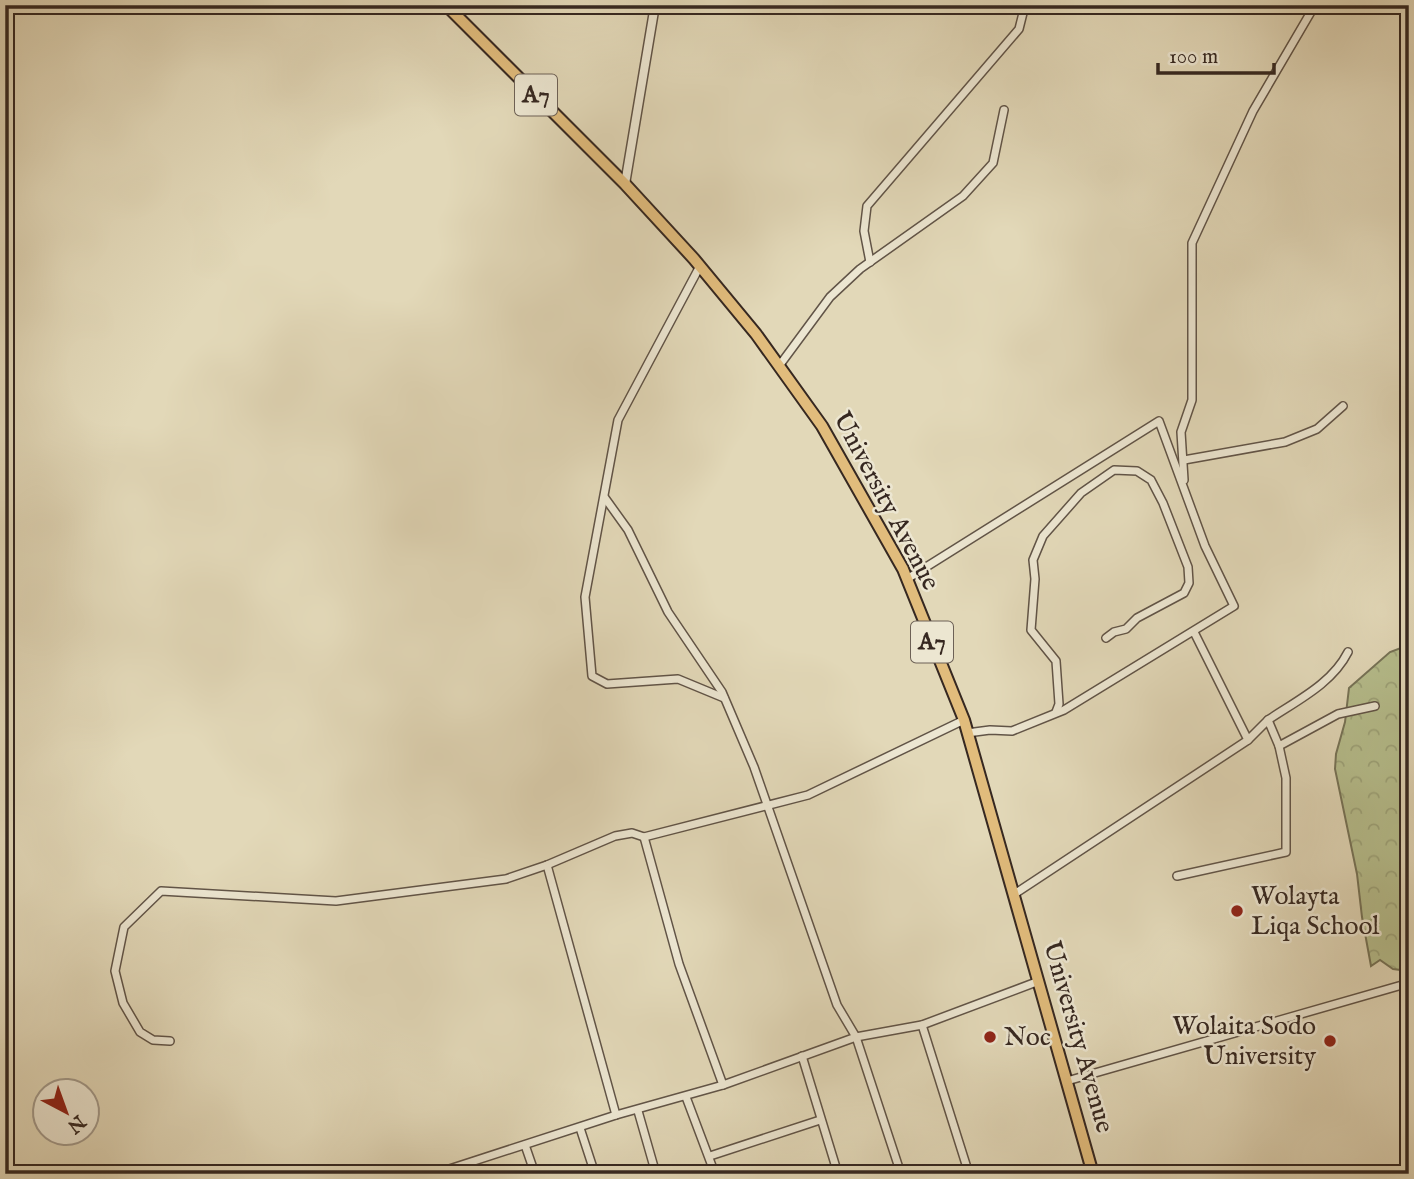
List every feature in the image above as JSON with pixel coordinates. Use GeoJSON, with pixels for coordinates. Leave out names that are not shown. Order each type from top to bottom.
{"type":"FeatureCollection","features":[{"type":"Feature","properties":{"kind":"highway","name":"A7"},"geometry":{"type":"LineString","coordinates":[[446,5],[625,184]]}},
{"type":"Feature","properties":{"kind":"highway","name":"University Avenue"},"geometry":{"type":"LineString","coordinates":[[625,184],[756,334],[822,426],[906,579],[964,720],[1093,1174]]}},
{"type":"Feature","properties":{"kind":"street"},"geometry":{"type":"LineString","coordinates":[[625,184],[655,5]]}},
{"type":"Feature","properties":{"kind":"street"},"geometry":{"type":"LineString","coordinates":[[870,262],[864,231],[867,206],[1019,29],[1026,5]]}},
{"type":"Feature","properties":{"kind":"street"},"geometry":{"type":"LineString","coordinates":[[1184,488],[1181,432],[1192,400],[1192,243],[1253,111],[1315,5]]}},
{"type":"Feature","properties":{"kind":"street"},"geometry":{"type":"LineString","coordinates":[[779,366],[830,297],[870,262],[963,196],[993,163],[1004,110]]}},
{"type":"Feature","properties":{"kind":"street"},"geometry":{"type":"LineString","coordinates":[[700,267],[618,420],[585,597],[592,676],[607,684],[678,679],[724,698]]}},
{"type":"Feature","properties":{"kind":"street"},"geometry":{"type":"LineString","coordinates":[[1184,460],[1285,442],[1317,429],[1343,406]]}},
{"type":"Feature","properties":{"kind":"street"},"geometry":{"type":"LineString","coordinates":[[906,579],[1159,421],[1205,546],[1234,606],[1064,710],[1012,732],[990,730],[967,733]]}},
{"type":"Feature","properties":{"kind":"street"},"geometry":{"type":"LineString","coordinates":[[1056,712],[1059,704],[1056,661],[1031,630],[1034,599],[1033,560],[1043,536],[1081,493],[1114,470],[1137,471],[1151,480],[1163,503],[1184,555],[1188,583],[1184,593],[1137,618],[1126,629],[1114,632],[1106,638]]}},
{"type":"Feature","properties":{"kind":"street"},"geometry":{"type":"LineString","coordinates":[[605,498],[628,530],[668,612],[724,698],[768,805],[838,1005],[856,1037],[901,1174]]}},
{"type":"Feature","properties":{"kind":"street"},"geometry":{"type":"LineString","coordinates":[[1194,632],[1248,740]]}},
{"type":"Feature","properties":{"kind":"street"},"geometry":{"type":"LineString","coordinates":[[1013,895],[1248,740],[1268,720],[1330,678],[1348,652]]}},
{"type":"Feature","properties":{"kind":"street"},"geometry":{"type":"LineString","coordinates":[[1279,746],[1338,714],[1375,706]]}},
{"type":"Feature","properties":{"kind":"street"},"geometry":{"type":"LineString","coordinates":[[170,1041],[153,1040],[140,1032],[123,1003],[115,971],[124,927],[162,891],[336,901],[506,879],[615,836],[632,832],[644,837],[808,795],[964,720]]}},
{"type":"Feature","properties":{"kind":"street"},"geometry":{"type":"LineString","coordinates":[[1177,876],[1286,852],[1286,778],[1279,746],[1268,720]]}},
{"type":"Feature","properties":{"kind":"street"},"geometry":{"type":"LineString","coordinates":[[644,837],[679,964],[723,1085]]}},
{"type":"Feature","properties":{"kind":"street"},"geometry":{"type":"LineString","coordinates":[[547,865],[616,1115]]}},
{"type":"Feature","properties":{"kind":"street"},"geometry":{"type":"LineString","coordinates":[[434,1174],[616,1115],[687,1097],[856,1037],[922,1025],[1039,981]]}},
{"type":"Feature","properties":{"kind":"street"},"geometry":{"type":"LineString","coordinates":[[1067,1081],[1409,983]]}},
{"type":"Feature","properties":{"kind":"street"},"geometry":{"type":"LineString","coordinates":[[922,1025],[969,1174]]}},
{"type":"Feature","properties":{"kind":"street"},"geometry":{"type":"LineString","coordinates":[[802,1056],[837,1174]]}},
{"type":"Feature","properties":{"kind":"street"},"geometry":{"type":"LineString","coordinates":[[687,1097],[715,1174]]}},
{"type":"Feature","properties":{"kind":"street"},"geometry":{"type":"LineString","coordinates":[[638,1111],[656,1174]]}},
{"type":"Feature","properties":{"kind":"street"},"geometry":{"type":"LineString","coordinates":[[710,1156],[820,1120]]}},
{"type":"Feature","properties":{"kind":"street"},"geometry":{"type":"LineString","coordinates":[[580,1128],[595,1174]]}},
{"type":"Feature","properties":{"kind":"street"},"geometry":{"type":"LineString","coordinates":[[525,1145],[535,1174]]}},
{"type":"Feature","properties":{"kind":"green space"},"geometry":{"type":"Polygon","coordinates":[[[1409,645],[1409,971],[1393,969],[1380,960],[1371,966],[1357,874],[1335,769],[1349,688],[1390,652],[1409,645]]]}},
{"type":"Feature","properties":{"kind":"place","name":"Wolayta Liqa School"},"geometry":{"type":"Point","coordinates":[1237,911]}},
{"type":"Feature","properties":{"kind":"place","name":"Noc"},"geometry":{"type":"Point","coordinates":[990,1037]}},
{"type":"Feature","properties":{"kind":"place","name":"Wolaita Sodo University"},"geometry":{"type":"Point","coordinates":[1330,1041]}}]}
